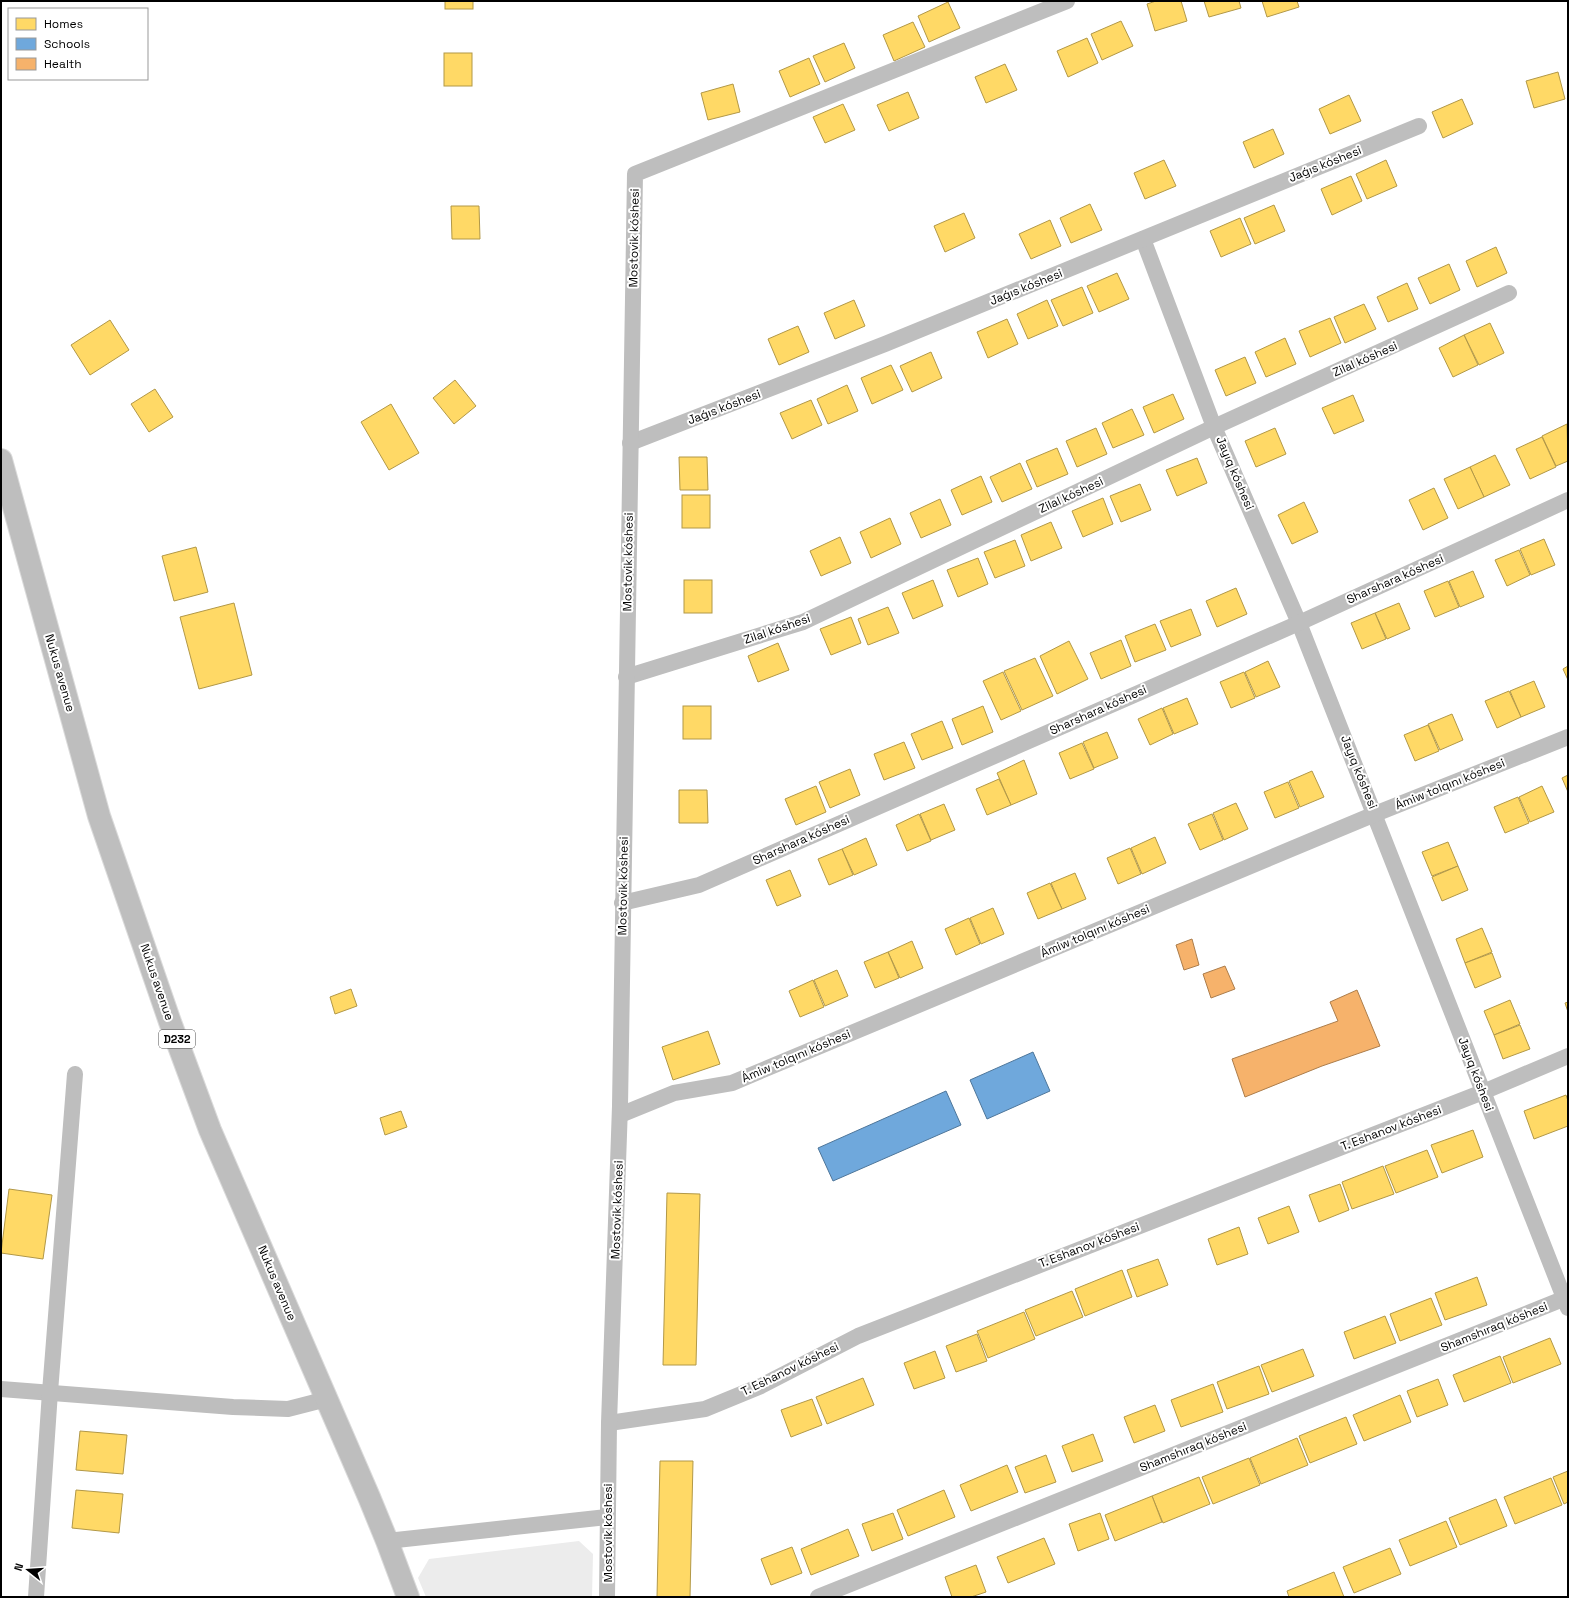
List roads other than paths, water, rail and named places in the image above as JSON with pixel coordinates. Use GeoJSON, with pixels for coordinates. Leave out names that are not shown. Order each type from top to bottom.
{"type":"FeatureCollection","features":[{"type":"Feature","properties":{"kind":"main road","name":"Nukus avenue"},"geometry":{"type":"LineString","coordinates":[[1,460],[99,816],[170,1022],[210,1130],[327,1399],[387,1541],[408,1597]]}},
{"type":"Feature","properties":{"kind":"street","name":"Mostovik kóshesi"},"geometry":{"type":"LineString","coordinates":[[607,1597],[609,1423],[620,1115],[622,903],[635,174],[1067,1]]}},
{"type":"Feature","properties":{"kind":"street","name":"Jaǵıs kóshesi"},"geometry":{"type":"LineString","coordinates":[[630,444],[885,344],[1143,240],[1419,126]]}},
{"type":"Feature","properties":{"kind":"street","name":"Jayıq kóshesi"},"geometry":{"type":"LineString","coordinates":[[1143,240],[1214,427],[1300,623],[1483,1092],[1567,1301]]}},
{"type":"Feature","properties":{"kind":"street","name":"Zilal kóshesi"},"geometry":{"type":"LineString","coordinates":[[626,677],[803,622],[1214,427],[1509,294]]}},
{"type":"Feature","properties":{"kind":"street","name":"Sharshara kóshesi"},"geometry":{"type":"LineString","coordinates":[[622,903],[699,885],[1300,623],[1568,500]]}},
{"type":"Feature","properties":{"kind":"street","name":"Ámiw tolqını kóshesi"},"geometry":{"type":"LineString","coordinates":[[620,1115],[674,1092],[732,1083],[1375,814],[1568,737]]}},
{"type":"Feature","properties":{"kind":"street","name":"T. Eshanov kóshesi"},"geometry":{"type":"LineString","coordinates":[[609,1423],[705,1409],[761,1386],[858,1336],[1483,1092],[1568,1056]]}},
{"type":"Feature","properties":{"kind":"street"},"geometry":{"type":"LineString","coordinates":[[36,1597],[50,1392],[75,1074]]}},
{"type":"Feature","properties":{"kind":"street","name":"Shamshıraq kóshesi"},"geometry":{"type":"LineString","coordinates":[[818,1597],[1567,1301]]}},
{"type":"Feature","properties":{"kind":"street"},"geometry":{"type":"LineString","coordinates":[[1,1389],[288,1409],[327,1399]]}},
{"type":"Feature","properties":{"kind":"street"},"geometry":{"type":"LineString","coordinates":[[387,1541],[608,1516]]}}]}
